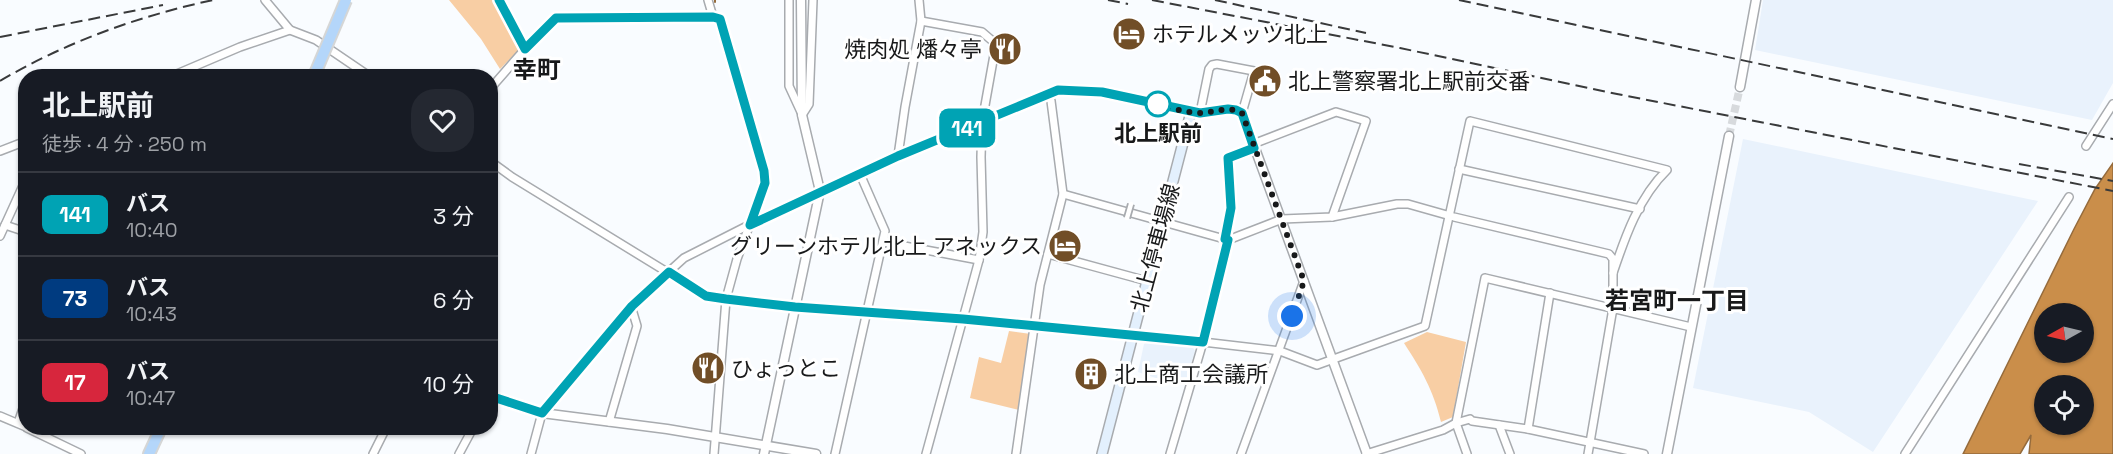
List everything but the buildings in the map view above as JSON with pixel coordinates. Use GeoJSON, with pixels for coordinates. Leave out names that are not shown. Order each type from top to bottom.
{"type":"FeatureCollection","features":[{"type":"Feature","properties":{"kind":"highway"},"geometry":{"type":"LineString","coordinates":[[317,69],[346,0]]}},
{"type":"Feature","properties":{"kind":"highway"},"geometry":{"type":"LineString","coordinates":[[149,454],[158,435]]}},
{"type":"Feature","properties":{"kind":"main road","name":"北上停車場線"},"geometry":{"type":"LineString","coordinates":[[1102,454],[1162,221],[1195,112]]}},
{"type":"Feature","properties":{"kind":"street"},"geometry":{"type":"LineString","coordinates":[[265,0],[290,30],[316,40],[359,69]]}},
{"type":"Feature","properties":{"kind":"street"},"geometry":{"type":"LineString","coordinates":[[499,0],[525,49]]}},
{"type":"Feature","properties":{"kind":"street"},"geometry":{"type":"LineString","coordinates":[[708,0],[713,17]]}},
{"type":"Feature","properties":{"kind":"street"},"geometry":{"type":"LineString","coordinates":[[765,450],[820,191],[802,115],[789,86],[789,0]]}},
{"type":"Feature","properties":{"kind":"street"},"geometry":{"type":"LineString","coordinates":[[801,0],[802,115]]}},
{"type":"Feature","properties":{"kind":"street"},"geometry":{"type":"LineString","coordinates":[[802,115],[809,104],[813,0]]}},
{"type":"Feature","properties":{"kind":"street"},"geometry":{"type":"LineString","coordinates":[[898,156],[921,21],[919,0]]}},
{"type":"Feature","properties":{"kind":"street"},"geometry":{"type":"LineString","coordinates":[[1740,87],[1756,0]]}},
{"type":"Feature","properties":{"kind":"street"},"geometry":{"type":"LineString","coordinates":[[498,80],[556,18],[713,17],[720,19],[764,171],[765,183],[737,260],[726,299],[714,454]]}},
{"type":"Feature","properties":{"kind":"street"},"geometry":{"type":"LineString","coordinates":[[921,21],[982,32],[996,44],[982,122],[983,232],[980,260],[926,454]]}},
{"type":"Feature","properties":{"kind":"street"},"geometry":{"type":"LineString","coordinates":[[188,69],[240,47],[290,30]]}},
{"type":"Feature","properties":{"kind":"street"},"geometry":{"type":"LineString","coordinates":[[1195,112],[1212,65],[1254,71],[1242,113],[1366,454],[1443,430],[1455,423],[1470,419],[1644,454]]}},
{"type":"Feature","properties":{"kind":"street"},"geometry":{"type":"LineString","coordinates":[[531,454],[542,413],[632,306],[684,258],[820,191],[1058,90],[1102,92],[1195,112],[1228,109],[1242,113]]}},
{"type":"Feature","properties":{"kind":"street"},"geometry":{"type":"LineString","coordinates":[[1016,454],[1040,285],[1063,194],[1051,101],[1048,94]]}},
{"type":"Feature","properties":{"kind":"street"},"geometry":{"type":"LineString","coordinates":[[2086,146],[2113,104]]}},
{"type":"Feature","properties":{"kind":"street"},"geometry":{"type":"LineString","coordinates":[[1170,454],[1203,342],[1227,239],[1231,208],[1228,158],[1336,112],[1366,121],[1332,217]]}},
{"type":"Feature","properties":{"kind":"street"},"geometry":{"type":"LineString","coordinates":[[498,167],[706,296],[795,307],[963,319],[1203,342],[1280,351],[1317,365],[1425,326],[1470,121],[1666,170],[1653,184],[1640,209],[1625,239],[1613,273]]}},
{"type":"Feature","properties":{"kind":"street"},"geometry":{"type":"LineString","coordinates":[[1667,454],[1729,136]]}},
{"type":"Feature","properties":{"kind":"street"},"geometry":{"type":"LineString","coordinates":[[0,151],[18,144]]}},
{"type":"Feature","properties":{"kind":"street"},"geometry":{"type":"LineString","coordinates":[[1459,169],[1640,209]]}},
{"type":"Feature","properties":{"kind":"street"},"geometry":{"type":"LineString","coordinates":[[835,454],[885,231],[860,174]]}},
{"type":"Feature","properties":{"kind":"street"},"geometry":{"type":"LineString","coordinates":[[1063,194],[1227,239],[1281,219],[1332,217],[1397,204],[1408,204],[1609,254],[1613,259],[1613,309],[1588,454]]}},
{"type":"Feature","properties":{"kind":"street"},"geometry":{"type":"LineString","coordinates":[[0,236],[18,197]]}},
{"type":"Feature","properties":{"kind":"street"},"geometry":{"type":"LineString","coordinates":[[1905,454],[2069,197]]}},
{"type":"Feature","properties":{"kind":"street"},"geometry":{"type":"LineString","coordinates":[[1127,218],[1131,204]]}},
{"type":"Feature","properties":{"kind":"street"},"geometry":{"type":"LineString","coordinates":[[5,225],[18,229]]}},
{"type":"Feature","properties":{"kind":"street"},"geometry":{"type":"LineString","coordinates":[[883,242],[980,260]]}},
{"type":"Feature","properties":{"kind":"street"},"geometry":{"type":"LineString","coordinates":[[1048,254],[1147,281]]}},
{"type":"Feature","properties":{"kind":"street"},"geometry":{"type":"LineString","coordinates":[[1467,454],[1455,423],[1485,278],[1691,327]]}},
{"type":"Feature","properties":{"kind":"street"},"geometry":{"type":"LineString","coordinates":[[1241,454],[1304,281]]}},
{"type":"Feature","properties":{"kind":"street"},"geometry":{"type":"LineString","coordinates":[[1528,429],[1550,293]]}},
{"type":"Feature","properties":{"kind":"street"},"geometry":{"type":"LineString","coordinates":[[609,423],[637,326],[632,306]]}},
{"type":"Feature","properties":{"kind":"street"},"geometry":{"type":"LineString","coordinates":[[498,399],[542,413],[715,436],[765,450],[816,454]]}},
{"type":"Feature","properties":{"kind":"street"},"geometry":{"type":"LineString","coordinates":[[0,416],[18,423]]}},
{"type":"Feature","properties":{"kind":"street"},"geometry":{"type":"LineString","coordinates":[[1498,425],[1510,454]]}},
{"type":"Feature","properties":{"kind":"street"},"geometry":{"type":"LineString","coordinates":[[42,435],[81,454]]}},
{"type":"Feature","properties":{"kind":"street"},"geometry":{"type":"LineString","coordinates":[[373,454],[382,435]]}},
{"type":"Feature","properties":{"kind":"street"},"geometry":{"type":"LineString","coordinates":[[459,454],[469,435]]}},
{"type":"Feature","properties":{"kind":"shaded area"},"geometry":{"type":"Polygon","coordinates":[[[449,0],[497,0],[521,48],[500,69],[481,39],[449,0]]]}},
{"type":"Feature","properties":{"kind":"shaded area"},"geometry":{"type":"Polygon","coordinates":[[[1763,0],[2113,0],[2113,83],[2092,120],[1755,50],[1763,0]]]}},
{"type":"Feature","properties":{"kind":"shaded area"},"geometry":{"type":"Polygon","coordinates":[[[1743,139],[2038,201],[1873,452],[1809,412],[1693,388],[1743,139]]]}},
{"type":"Feature","properties":{"kind":"shaded area"},"geometry":{"type":"Polygon","coordinates":[[[2113,163],[2113,454],[2029,454],[2031,435],[2020,454],[1963,454],[2034,310],[2034,363],[2094,363],[2094,303],[2037,303],[2095,189],[2113,163]]]}},
{"type":"Feature","properties":{"kind":"shaded area"},"geometry":{"type":"Polygon","coordinates":[[[1009,331],[1031,334],[1019,410],[970,398],[979,357],[1001,363],[1009,331]]]}},
{"type":"Feature","properties":{"kind":"shaded area"},"geometry":{"type":"Polygon","coordinates":[[[1427,332],[1466,342],[1453,417],[1441,422],[1426,381],[1404,343],[1427,332]]]}},
{"type":"Feature","properties":{"kind":"shaded area"},"geometry":{"type":"Polygon","coordinates":[[[1148,341],[1192,346],[1195,351],[1186,380],[1161,375],[1159,379],[1138,372],[1144,344],[1148,341]]]}},
{"type":"Feature","properties":{"kind":"tunnel"},"geometry":{"type":"LineString","coordinates":[[1729,136],[1740,87]]}},
{"type":"Feature","properties":{"kind":"railway"},"geometry":{"type":"LineString","coordinates":[[21,69],[77,42],[130,22],[213,0]]}},
{"type":"Feature","properties":{"kind":"railway"},"geometry":{"type":"LineString","coordinates":[[1108,0],[1128,4]]}},
{"type":"Feature","properties":{"kind":"railway"},"geometry":{"type":"LineString","coordinates":[[1152,0],[2113,191]]}},
{"type":"Feature","properties":{"kind":"railway"},"geometry":{"type":"LineString","coordinates":[[1215,0],[1366,33]]}},
{"type":"Feature","properties":{"kind":"railway"},"geometry":{"type":"LineString","coordinates":[[1459,0],[2113,139]]}},
{"type":"Feature","properties":{"kind":"railway"},"geometry":{"type":"LineString","coordinates":[[0,37],[163,5]]}},
{"type":"Feature","properties":{"kind":"railway"},"geometry":{"type":"LineString","coordinates":[[0,81],[18,71]]}},
{"type":"Feature","properties":{"kind":"railway"},"geometry":{"type":"LineString","coordinates":[[2019,164],[2113,181]]}},
{"type":"Feature","properties":{"kind":"bus line","name":"141"},"geometry":{"type":"LineString","coordinates":[[498,399],[542,413],[632,306],[669,272],[706,296],[726,299],[1203,342],[1228,240],[1225,239],[1231,208],[1228,158],[1254,148],[1242,113],[1236,110],[1191,112],[1102,92],[1058,90],[898,156],[750,225],[765,183],[764,171],[720,19],[713,17],[556,18],[525,49],[499,0]]}},
{"type":"Feature","properties":{"kind":"place","name":"ホテルメッツ北上"},"geometry":{"type":"Point","coordinates":[1129,34]}},
{"type":"Feature","properties":{"kind":"place","name":"焼肉処 燔々亭"},"geometry":{"type":"Point","coordinates":[1005,49]}},
{"type":"Feature","properties":{"kind":"place","name":"北上警察署北上駅前交番"},"geometry":{"type":"Point","coordinates":[1265,81]}},
{"type":"Feature","properties":{"kind":"place","name":"北上駅前"},"geometry":{"type":"Point","coordinates":[1158,104]}},
{"type":"Feature","properties":{"kind":"place","name":"グリーンホテル北上 アネックス"},"geometry":{"type":"Point","coordinates":[1065,246]}},
{"type":"Feature","properties":{"kind":"place","name":"ひょっとこ"},"geometry":{"type":"Point","coordinates":[708,368]}},
{"type":"Feature","properties":{"kind":"place","name":"北上商工会議所"},"geometry":{"type":"Point","coordinates":[1091,374]}},
{"type":"Feature","properties":{"kind":"district","name":"幸町"},"geometry":{"type":"Point","coordinates":[537,70]}},
{"type":"Feature","properties":{"kind":"district","name":"若宮町一丁目"},"geometry":{"type":"Point","coordinates":[1677,301]}},
{"type":"Feature","properties":{"kind":"route"},"geometry":{"type":"LineString","coordinates":[[1158,104],[1200,113],[1228,109],[1242,113],[1304,281],[1292,316]]}}]}
